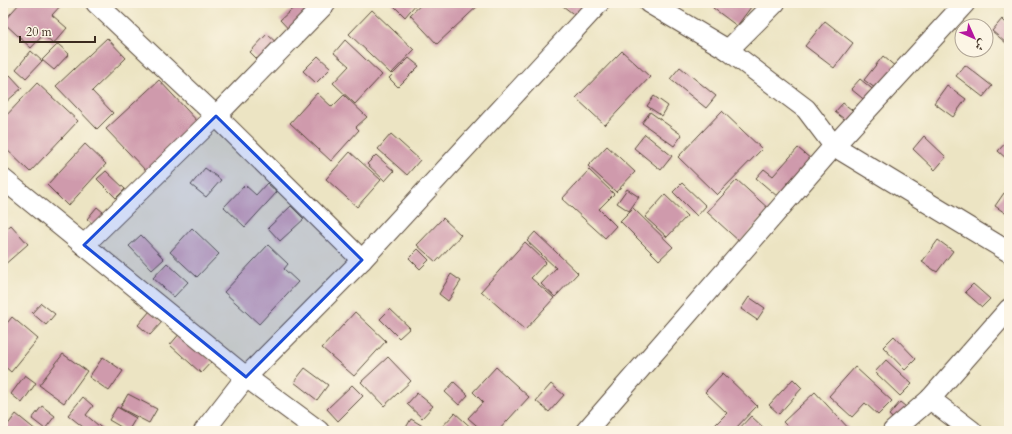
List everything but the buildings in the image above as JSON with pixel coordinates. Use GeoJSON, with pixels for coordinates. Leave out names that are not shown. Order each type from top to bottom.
{"type":"FeatureCollection","features":[{"type":"Feature","properties":{"kind":"street"},"geometry":{"type":"LineString","coordinates":[[96,3],[216,116],[362,260]]}},
{"type":"Feature","properties":{"kind":"street"},"geometry":{"type":"LineString","coordinates":[[84,245],[216,116],[326,3]]}},
{"type":"Feature","properties":{"kind":"street"},"geometry":{"type":"LineString","coordinates":[[204,431],[246,377],[362,260],[599,3]]}},
{"type":"Feature","properties":{"kind":"street"},"geometry":{"type":"LineString","coordinates":[[649,3],[728,50],[806,109],[834,146],[1009,252]]}},
{"type":"Feature","properties":{"kind":"street"},"geometry":{"type":"LineString","coordinates":[[728,50],[775,3]]}},
{"type":"Feature","properties":{"kind":"street"},"geometry":{"type":"LineString","coordinates":[[586,431],[834,146],[965,3]]}},
{"type":"Feature","properties":{"kind":"street"},"geometry":{"type":"LineString","coordinates":[[3,179],[246,377],[319,431]]}},
{"type":"Feature","properties":{"kind":"street"},"geometry":{"type":"LineString","coordinates":[[893,431],[930,399],[1009,309]]}},
{"type":"Feature","properties":{"kind":"street"},"geometry":{"type":"LineString","coordinates":[[930,399],[972,431]]}},
{"type":"Feature","properties":{"kind":"highlighted area"},"geometry":{"type":"Polygon","coordinates":[[[216,116],[362,260],[246,377],[84,245],[216,116]]]}}]}
